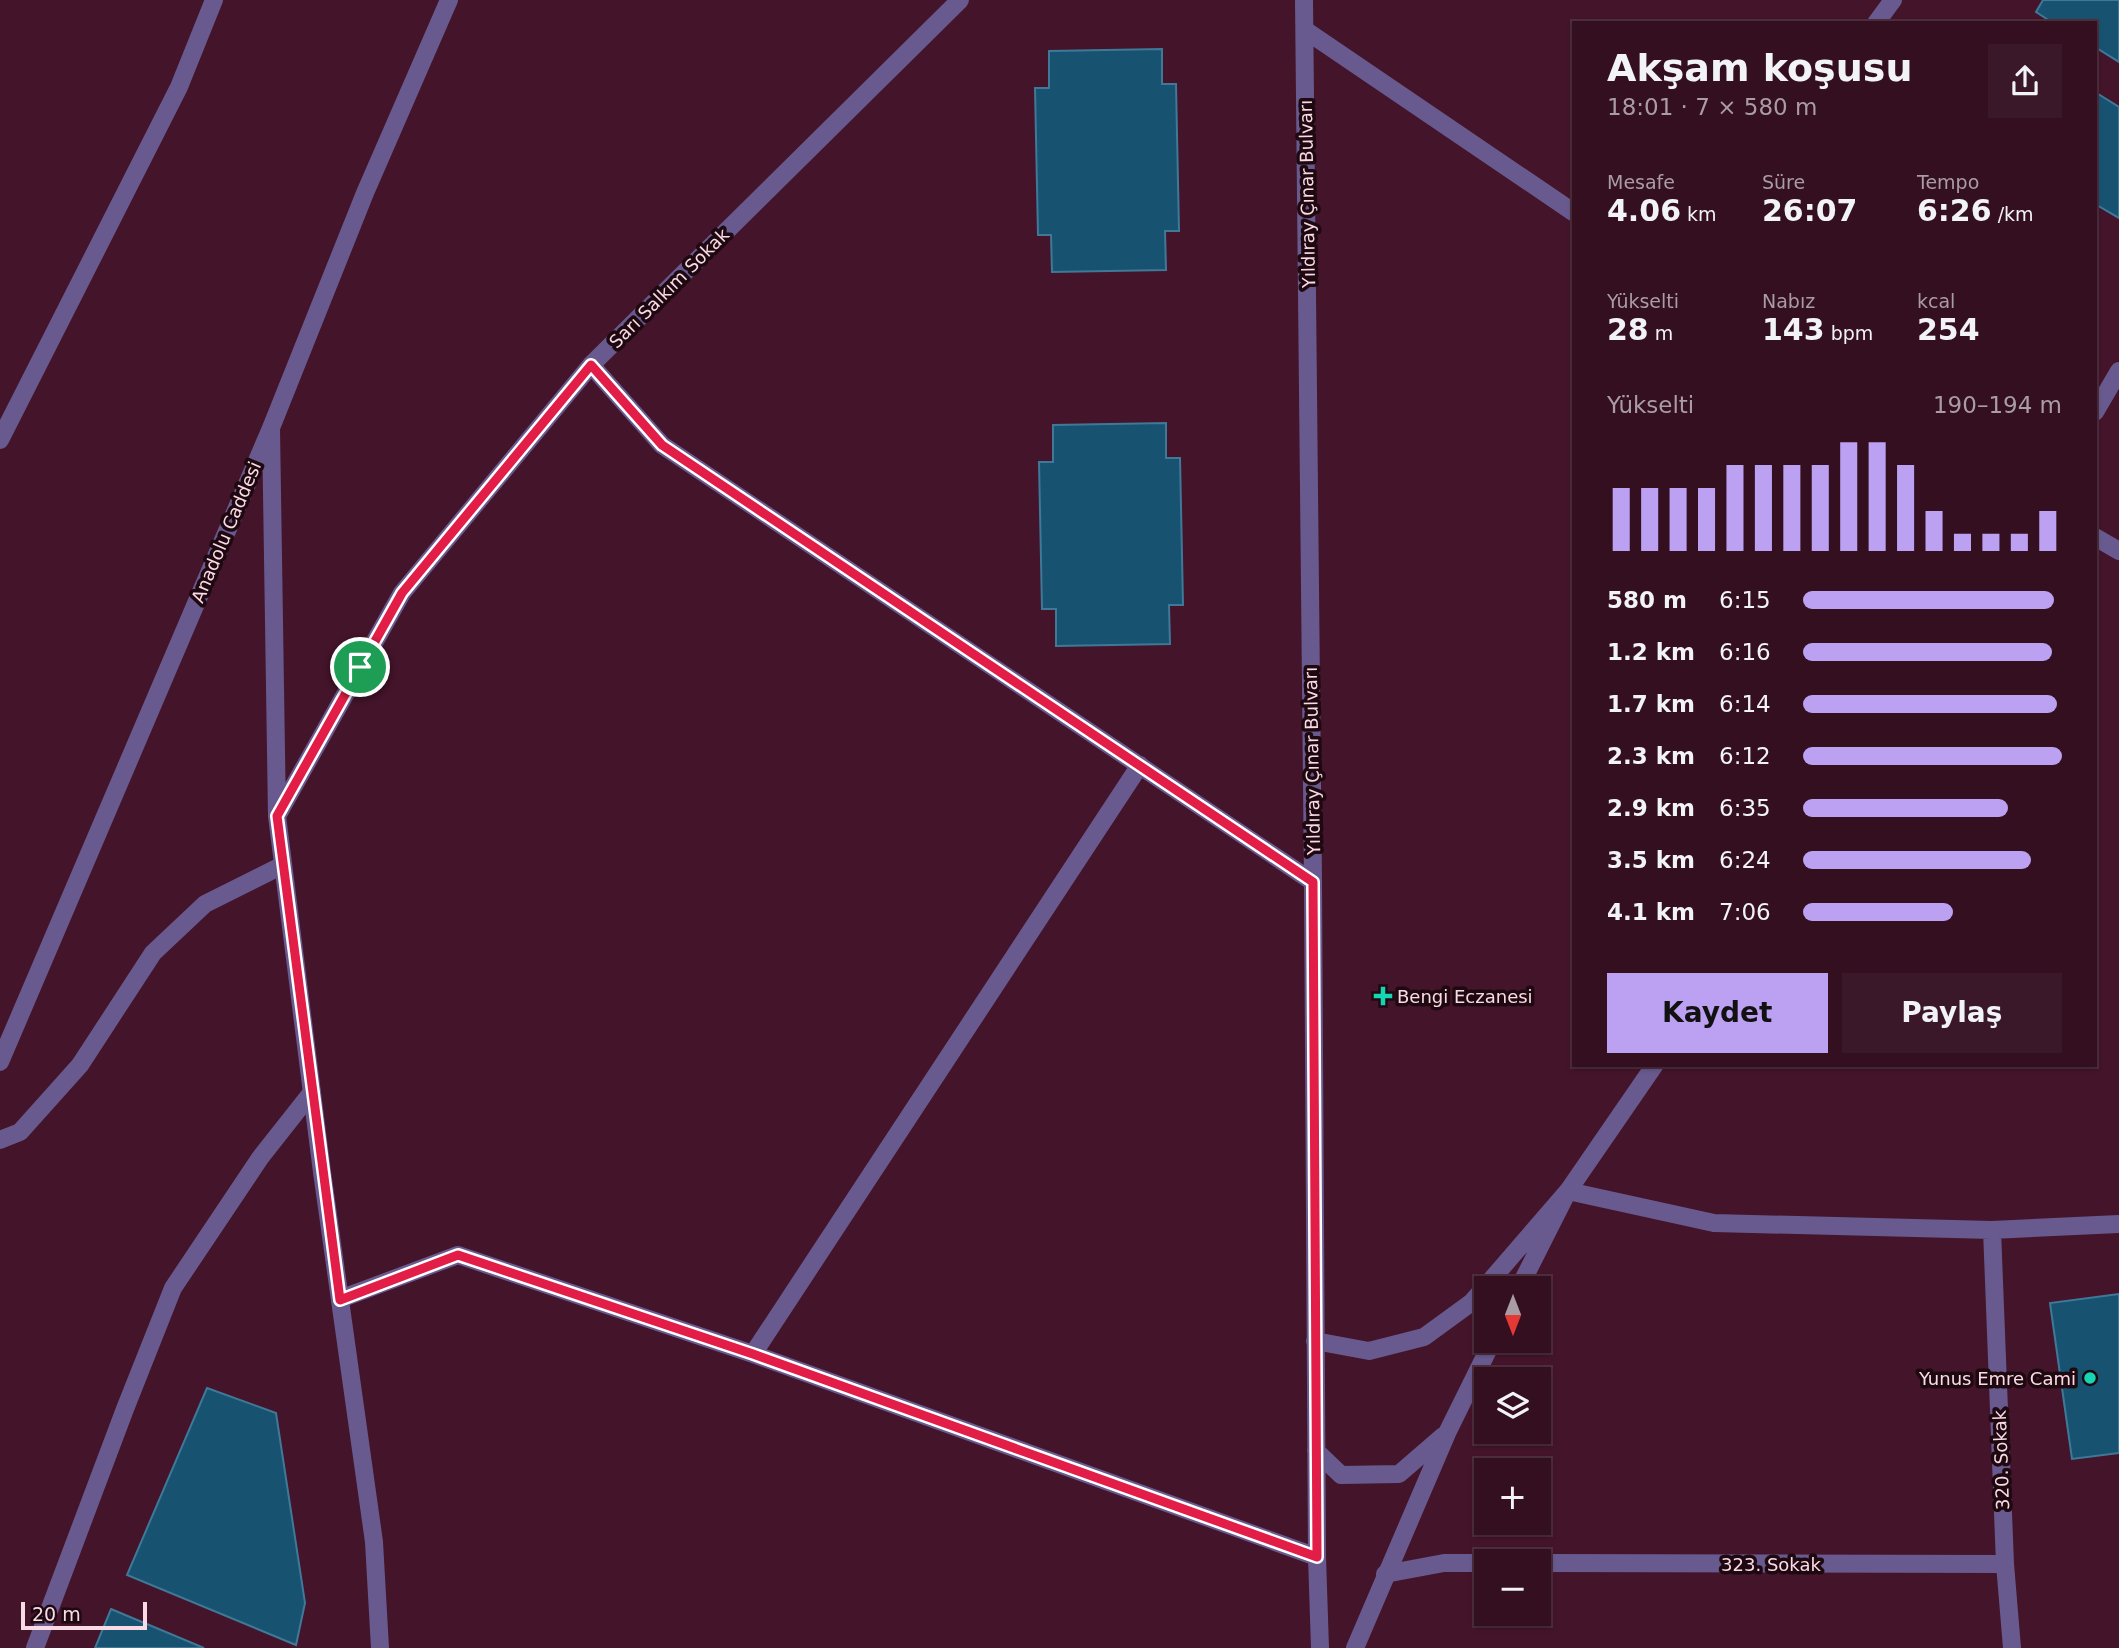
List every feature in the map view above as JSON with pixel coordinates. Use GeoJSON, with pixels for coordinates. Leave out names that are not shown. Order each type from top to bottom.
{"type":"FeatureCollection","features":[{"type":"Feature","properties":{"kind":"street"},"geometry":{"type":"LineString","coordinates":[[0,440],[179,87],[214,0]]}},
{"type":"Feature","properties":{"kind":"street","name":"Anadolu Caddesi"},"geometry":{"type":"LineString","coordinates":[[0,1062],[271,428],[365,193],[449,0]]}},
{"type":"Feature","properties":{"kind":"street","name":"Sarı Salkım Sokak"},"geometry":{"type":"LineString","coordinates":[[277,816],[402,593],[591,365],[960,0]]}},
{"type":"Feature","properties":{"kind":"street","name":"Yıldıray Çınar Bulvarı"},"geometry":{"type":"LineString","coordinates":[[1304,0],[1317,1557],[1320,1648]]}},
{"type":"Feature","properties":{"kind":"street"},"geometry":{"type":"LineString","coordinates":[[1877,21],[1893,0]]}},
{"type":"Feature","properties":{"kind":"street"},"geometry":{"type":"LineString","coordinates":[[1305,30],[1572,211]]}},
{"type":"Feature","properties":{"kind":"street"},"geometry":{"type":"LineString","coordinates":[[591,365],[662,445],[1313,882]]}},
{"type":"Feature","properties":{"kind":"street"},"geometry":{"type":"LineString","coordinates":[[2097,409],[2119,371]]}},
{"type":"Feature","properties":{"kind":"street"},"geometry":{"type":"LineString","coordinates":[[271,428],[277,816],[374,1542],[380,1648]]}},
{"type":"Feature","properties":{"kind":"street"},"geometry":{"type":"LineString","coordinates":[[2097,538],[2119,551]]}},
{"type":"Feature","properties":{"kind":"street"},"geometry":{"type":"LineString","coordinates":[[753,1354],[1140,765]]}},
{"type":"Feature","properties":{"kind":"street"},"geometry":{"type":"LineString","coordinates":[[0,1140],[20,1132],[80,1065],[153,953],[205,904],[283,865]]}},
{"type":"Feature","properties":{"kind":"street"},"geometry":{"type":"LineString","coordinates":[[1315,1341],[1369,1350],[1424,1337],[1472,1302],[1568,1191],[1653,1067]]}},
{"type":"Feature","properties":{"kind":"street"},"geometry":{"type":"LineString","coordinates":[[34,1648],[173,1288],[260,1158],[312,1092]]}},
{"type":"Feature","properties":{"kind":"street"},"geometry":{"type":"LineString","coordinates":[[1568,1191],[1714,1223],[1992,1230],[2119,1224]]}},
{"type":"Feature","properties":{"kind":"street"},"geometry":{"type":"LineString","coordinates":[[1526,1276],[1568,1191]]}},
{"type":"Feature","properties":{"kind":"street","name":"320. Sokak"},"geometry":{"type":"LineString","coordinates":[[1992,1230],[2005,1564],[2012,1648]]}},
{"type":"Feature","properties":{"kind":"street"},"geometry":{"type":"LineString","coordinates":[[340,1300],[458,1255],[753,1354],[1317,1557]]}},
{"type":"Feature","properties":{"kind":"street"},"geometry":{"type":"LineString","coordinates":[[1355,1648],[1448,1431],[1487,1353]]}},
{"type":"Feature","properties":{"kind":"street"},"geometry":{"type":"LineString","coordinates":[[1316,1451],[1341,1475],[1399,1474],[1448,1431]]}},
{"type":"Feature","properties":{"kind":"street"},"geometry":{"type":"LineString","coordinates":[[1385,1574],[1444,1563],[1474,1563]]}},
{"type":"Feature","properties":{"kind":"street","name":"323. Sokak"},"geometry":{"type":"LineString","coordinates":[[1551,1563],[2005,1564]]}},
{"type":"Feature","properties":{"kind":"building"},"geometry":{"type":"Polygon","coordinates":[[[2043,0],[2119,0],[2119,62],[2097,48],[2097,21],[2050,21],[2036,12],[2043,0]]]}},
{"type":"Feature","properties":{"kind":"building"},"geometry":{"type":"Polygon","coordinates":[[[1162,49],[1162,84],[1176,84],[1179,231],[1165,231],[1166,270],[1052,272],[1051,235],[1038,235],[1035,88],[1049,88],[1049,51],[1162,49]]]}},
{"type":"Feature","properties":{"kind":"building"},"geometry":{"type":"Polygon","coordinates":[[[2097,93],[2119,107],[2119,218],[2097,205],[2097,93]]]}},
{"type":"Feature","properties":{"kind":"building"},"geometry":{"type":"Polygon","coordinates":[[[1166,423],[1166,458],[1180,458],[1183,605],[1169,605],[1170,644],[1056,646],[1056,609],[1042,609],[1039,462],[1053,462],[1053,425],[1166,423]]]}},
{"type":"Feature","properties":{"kind":"building","name":"Yunus Emre Cami"},"geometry":{"type":"Polygon","coordinates":[[[2119,1294],[2119,1453],[2072,1459],[2050,1303],[2119,1294]]]}},
{"type":"Feature","properties":{"kind":"building"},"geometry":{"type":"Polygon","coordinates":[[[207,1388],[276,1413],[305,1603],[296,1645],[127,1575],[207,1388]]]}},
{"type":"Feature","properties":{"kind":"building"},"geometry":{"type":"Polygon","coordinates":[[[111,1609],[204,1648],[95,1648],[111,1609]]]}},
{"type":"Feature","properties":{"kind":"place","name":"Bengi Eczanesi"},"geometry":{"type":"Point","coordinates":[1383,996]}},
{"type":"Feature","properties":{"kind":"place","name":"Yunus Emre Cami"},"geometry":{"type":"Point","coordinates":[2090,1378]}},
{"type":"Feature","properties":{"kind":"route"},"geometry":{"type":"LineString","coordinates":[[591,365],[662,445],[1313,882],[1317,1557],[753,1354],[458,1255],[340,1300],[277,816],[360,667],[402,593],[591,365]]}}]}
